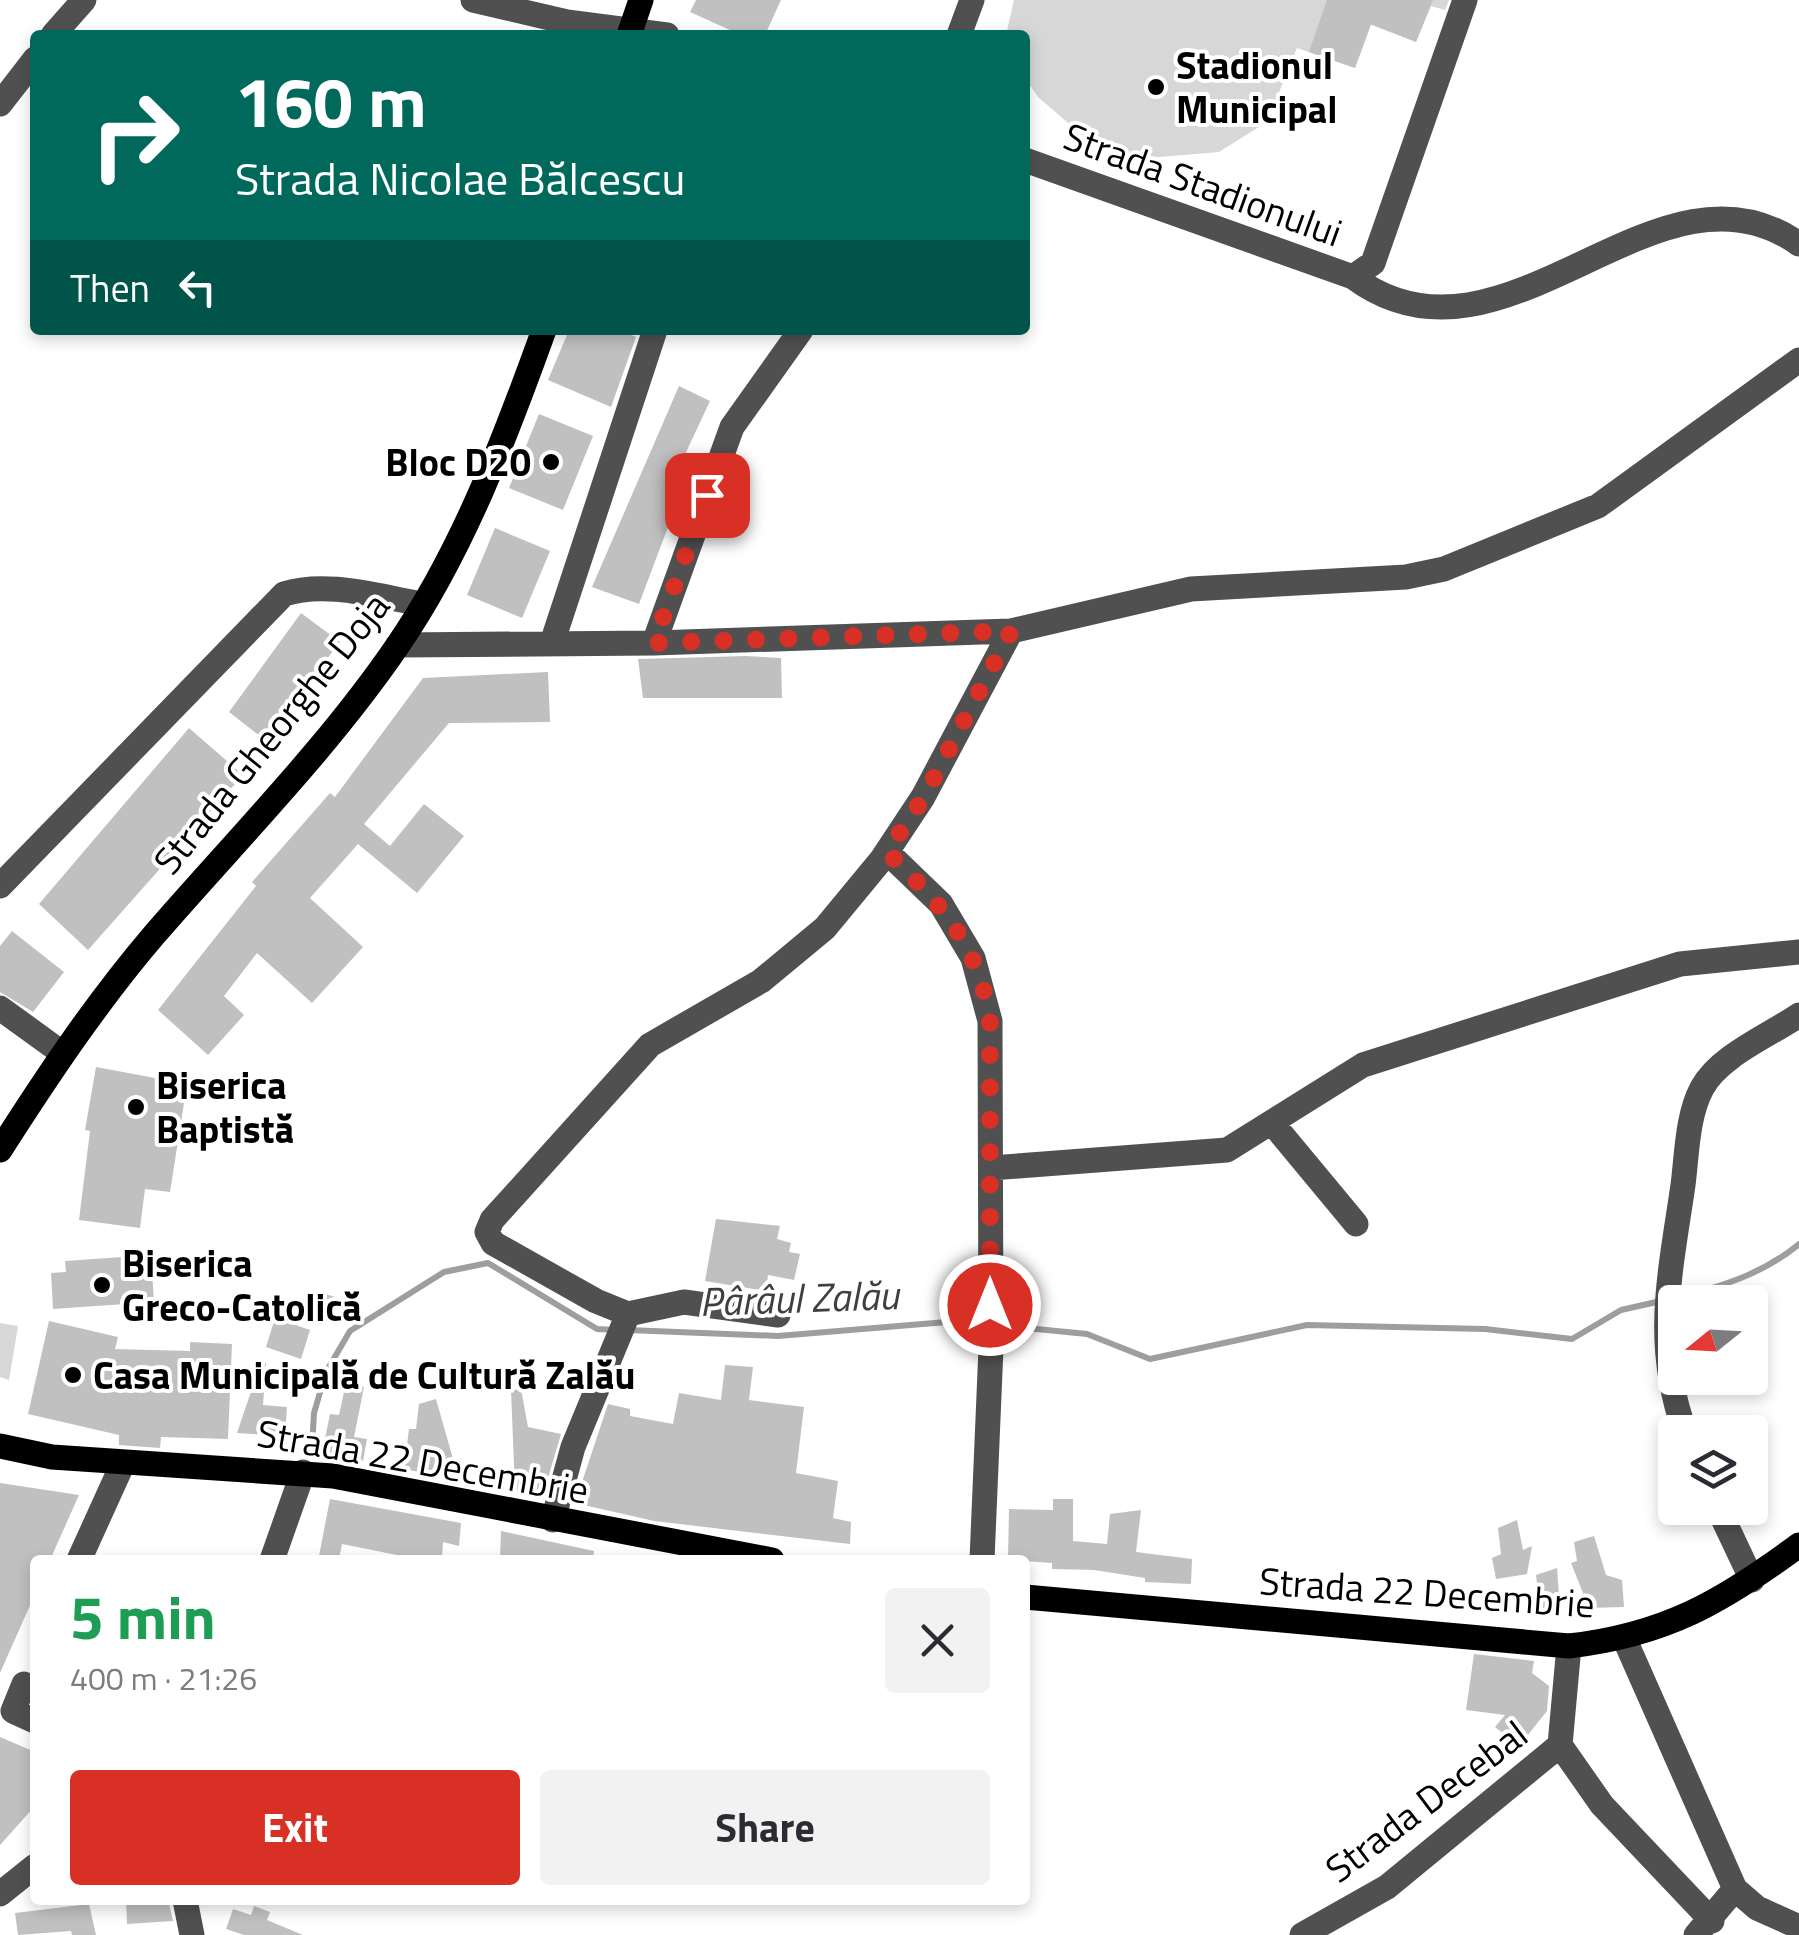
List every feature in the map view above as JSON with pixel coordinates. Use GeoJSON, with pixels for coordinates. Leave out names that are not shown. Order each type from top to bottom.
{"type":"FeatureCollection","features":[{"type":"Feature","properties":{"kind":"main road"},"geometry":{"type":"LineString","coordinates":[[631,30],[641,0]]}},
{"type":"Feature","properties":{"kind":"main road","name":"Strada Gheorghe Doja"},"geometry":{"type":"LineString","coordinates":[[0,1150],[62,1053],[122,975],[333,729],[398,645],[423,604],[487,476],[542,335]]}},
{"type":"Feature","properties":{"kind":"main road","name":"Strada 22 Decembrie"},"geometry":{"type":"LineString","coordinates":[[0,1446],[52,1457],[303,1472],[744,1555]]}},
{"type":"Feature","properties":{"kind":"main road","name":"Strada 22 Decembrie"},"geometry":{"type":"LineString","coordinates":[[1030,1597],[1569,1646],[1625,1640],[1691,1615],[1752,1580],[1799,1545]]}},
{"type":"Feature","properties":{"kind":"street"},"geometry":{"type":"LineString","coordinates":[[57,30],[84,0]]}},
{"type":"Feature","properties":{"kind":"street"},"geometry":{"type":"LineString","coordinates":[[473,0],[617,30]]}},
{"type":"Feature","properties":{"kind":"street"},"geometry":{"type":"LineString","coordinates":[[962,30],[972,0]]}},
{"type":"Feature","properties":{"kind":"street","name":"Strada Stadionului"},"geometry":{"type":"LineString","coordinates":[[1030,162],[1354,277],[1373,263],[1465,0]]}},
{"type":"Feature","properties":{"kind":"street"},"geometry":{"type":"LineString","coordinates":[[0,104],[30,65]]}},
{"type":"Feature","properties":{"kind":"street"},"geometry":{"type":"LineString","coordinates":[[1354,277],[1370,289],[1408,303],[1437,308],[1478,305],[1561,276],[1661,228],[1720,218],[1777,229],[1799,244]]}},
{"type":"Feature","properties":{"kind":"street"},"geometry":{"type":"LineString","coordinates":[[552,643],[653,335]]}},
{"type":"Feature","properties":{"kind":"street"},"geometry":{"type":"LineString","coordinates":[[654,643],[732,426],[798,335]]}},
{"type":"Feature","properties":{"kind":"street"},"geometry":{"type":"LineString","coordinates":[[398,645],[654,643],[1011,631],[1191,589],[1406,577],[1444,568],[1598,506],[1799,360]]}},
{"type":"Feature","properties":{"kind":"street"},"geometry":{"type":"LineString","coordinates":[[0,886],[284,594],[300,589],[327,589],[423,604]]}},
{"type":"Feature","properties":{"kind":"street"},"geometry":{"type":"LineString","coordinates":[[778,1314],[684,1302],[628,1314],[596,1302],[493,1243],[487,1232],[492,1220],[650,1045],[774,970],[825,928],[887,852],[924,797],[1011,631]]}},
{"type":"Feature","properties":{"kind":"street"},"geometry":{"type":"LineString","coordinates":[[887,852],[941,904],[973,958],[986,993],[991,1348],[982,1555]]}},
{"type":"Feature","properties":{"kind":"street"},"geometry":{"type":"LineString","coordinates":[[991,1168],[1200,1156],[1227,1150],[1273,1124],[1342,1075],[1363,1066],[1680,964],[1799,952]]}},
{"type":"Feature","properties":{"kind":"street"},"geometry":{"type":"LineString","coordinates":[[0,1008],[62,1053]]}},
{"type":"Feature","properties":{"kind":"street"},"geometry":{"type":"LineString","coordinates":[[1679,1415],[1669,1387],[1664,1310],[1691,1123],[1702,1088],[1717,1069],[1799,1015]]}},
{"type":"Feature","properties":{"kind":"street"},"geometry":{"type":"LineString","coordinates":[[1273,1124],[1356,1224]]}},
{"type":"Feature","properties":{"kind":"street"},"geometry":{"type":"LineString","coordinates":[[552,1520],[572,1447],[628,1314]]}},
{"type":"Feature","properties":{"kind":"street"},"geometry":{"type":"LineString","coordinates":[[81,1555],[123,1463]]}},
{"type":"Feature","properties":{"kind":"street"},"geometry":{"type":"LineString","coordinates":[[274,1555],[303,1472]]}},
{"type":"Feature","properties":{"kind":"street"},"geometry":{"type":"LineString","coordinates":[[1726,1525],[1752,1580]]}},
{"type":"Feature","properties":{"kind":"street"},"geometry":{"type":"LineString","coordinates":[[1625,1640],[1735,1889],[1757,1908],[1799,1927]]}},
{"type":"Feature","properties":{"kind":"street","name":"Strada Decebal"},"geometry":{"type":"LineString","coordinates":[[1302,1935],[1387,1887],[1560,1745],[1569,1646]]}},
{"type":"Feature","properties":{"kind":"street"},"geometry":{"type":"LineString","coordinates":[[24,1684],[13,1711],[30,1719]]}},
{"type":"Feature","properties":{"kind":"street"},"geometry":{"type":"LineString","coordinates":[[1560,1745],[1602,1805],[1704,1928],[1735,1889]]}},
{"type":"Feature","properties":{"kind":"street"},"geometry":{"type":"LineString","coordinates":[[0,1894],[30,1870]]}},
{"type":"Feature","properties":{"kind":"street"},"geometry":{"type":"LineString","coordinates":[[186,1905],[192,1935]]}},
{"type":"Feature","properties":{"kind":"shaded area","name":"Stadionul Municipal"},"geometry":{"type":"Polygon","coordinates":[[[1014,0],[1449,0],[1445,10],[1431,6],[1416,42],[1371,25],[1355,68],[1297,48],[1267,122],[1219,152],[1147,158],[1089,141],[1038,97],[1030,85],[1030,30],[1007,30],[1014,0]]]}},
{"type":"Feature","properties":{"kind":"shaded area"},"geometry":{"type":"Polygon","coordinates":[[[0,1323],[18,1326],[9,1380],[0,1377],[0,1323]]]}},
{"type":"Feature","properties":{"kind":"building"},"geometry":{"type":"Polygon","coordinates":[[[696,0],[781,0],[767,30],[730,30],[690,12],[696,0]]]}},
{"type":"Feature","properties":{"kind":"building"},"geometry":{"type":"Polygon","coordinates":[[[1327,0],[1433,0],[1416,42],[1371,24],[1355,68],[1309,52],[1327,0]]]}},
{"type":"Feature","properties":{"kind":"building"},"geometry":{"type":"Polygon","coordinates":[[[567,335],[636,337],[611,407],[548,380],[567,335]]]}},
{"type":"Feature","properties":{"kind":"building"},"geometry":{"type":"Polygon","coordinates":[[[679,386],[710,401],[674,478],[685,482],[639,604],[592,587],[679,386]]]}},
{"type":"Feature","properties":{"kind":"building","name":"Bloc D20"},"geometry":{"type":"Polygon","coordinates":[[[539,414],[593,436],[563,510],[509,488],[539,414]]]}},
{"type":"Feature","properties":{"kind":"building"},"geometry":{"type":"Polygon","coordinates":[[[495,528],[550,551],[522,618],[467,595],[495,528]]]}},
{"type":"Feature","properties":{"kind":"building"},"geometry":{"type":"Polygon","coordinates":[[[301,613],[340,642],[265,740],[229,712],[301,613]]]}},
{"type":"Feature","properties":{"kind":"building"},"geometry":{"type":"Polygon","coordinates":[[[781,658],[782,698],[643,698],[638,659],[781,658]]]}},
{"type":"Feature","properties":{"kind":"building"},"geometry":{"type":"Polygon","coordinates":[[[548,672],[550,722],[449,723],[364,824],[390,846],[424,804],[464,836],[417,893],[358,844],[310,898],[363,947],[312,1003],[257,953],[224,996],[244,1015],[208,1055],[158,1010],[256,886],[252,882],[330,793],[335,797],[423,678],[548,672]]]}},
{"type":"Feature","properties":{"kind":"building"},"geometry":{"type":"Polygon","coordinates":[[[189,728],[243,775],[88,950],[39,904],[189,728]]]}},
{"type":"Feature","properties":{"kind":"building"},"geometry":{"type":"Polygon","coordinates":[[[12,931],[64,972],[33,1012],[0,992],[0,946],[12,931]]]}},
{"type":"Feature","properties":{"kind":"building"},"geometry":{"type":"Polygon","coordinates":[[[96,1067],[187,1084],[170,1192],[145,1189],[140,1228],[79,1220],[90,1131],[85,1130],[96,1067]]]}},
{"type":"Feature","properties":{"kind":"building"},"geometry":{"type":"Polygon","coordinates":[[[716,1219],[780,1226],[777,1239],[791,1243],[789,1252],[800,1254],[794,1280],[768,1275],[766,1291],[705,1281],[716,1219]]]}},
{"type":"Feature","properties":{"kind":"building","name":"Biserica Greco-Catolică"},"geometry":{"type":"Polygon","coordinates":[[[151,1255],[154,1302],[53,1309],[51,1273],[66,1272],[65,1261],[151,1255]]]}},
{"type":"Feature","properties":{"kind":"building"},"geometry":{"type":"Polygon","coordinates":[[[313,1290],[338,1298],[332,1320],[307,1312],[313,1290]]]}},
{"type":"Feature","properties":{"kind":"building"},"geometry":{"type":"Polygon","coordinates":[[[275,1318],[310,1330],[301,1359],[266,1347],[275,1318]]]}},
{"type":"Feature","properties":{"kind":"building"},"geometry":{"type":"Polygon","coordinates":[[[49,1321],[118,1337],[115,1349],[190,1351],[190,1342],[232,1344],[228,1439],[161,1437],[160,1448],[119,1445],[119,1435],[28,1414],[49,1321]]]}},
{"type":"Feature","properties":{"kind":"building"},"geometry":{"type":"Polygon","coordinates":[[[261,1362],[266,1363],[263,1405],[287,1407],[285,1436],[237,1433],[261,1362]]]}},
{"type":"Feature","properties":{"kind":"building"},"geometry":{"type":"Polygon","coordinates":[[[725,1365],[753,1367],[749,1400],[804,1407],[796,1473],[838,1481],[833,1518],[851,1522],[850,1544],[654,1521],[575,1503],[608,1404],[630,1409],[630,1416],[673,1424],[679,1393],[721,1400],[725,1365]]]}},
{"type":"Feature","properties":{"kind":"building"},"geometry":{"type":"Polygon","coordinates":[[[346,1383],[364,1387],[354,1437],[367,1439],[363,1461],[322,1454],[330,1414],[339,1415],[346,1383]]]}},
{"type":"Feature","properties":{"kind":"building"},"geometry":{"type":"Polygon","coordinates":[[[521,1389],[528,1427],[561,1434],[543,1495],[515,1490],[511,1390],[521,1389]]]}},
{"type":"Feature","properties":{"kind":"building"},"geometry":{"type":"Polygon","coordinates":[[[436,1399],[459,1480],[404,1469],[409,1429],[416,1429],[419,1404],[436,1399]]]}},
{"type":"Feature","properties":{"kind":"building"},"geometry":{"type":"Polygon","coordinates":[[[0,1483],[79,1495],[52,1555],[30,1555],[30,1605],[0,1673],[0,1483]]]}},
{"type":"Feature","properties":{"kind":"building"},"geometry":{"type":"Polygon","coordinates":[[[330,1499],[461,1523],[459,1546],[443,1542],[442,1555],[397,1555],[342,1544],[340,1555],[319,1555],[330,1499]]]}},
{"type":"Feature","properties":{"kind":"building"},"geometry":{"type":"Polygon","coordinates":[[[1053,1499],[1073,1499],[1073,1541],[1107,1544],[1110,1514],[1141,1510],[1136,1552],[1192,1559],[1191,1584],[1145,1582],[1145,1578],[1094,1570],[1052,1569],[1052,1563],[1030,1562],[1030,1555],[1008,1555],[1009,1509],[1053,1510],[1053,1499]]]}},
{"type":"Feature","properties":{"kind":"building"},"geometry":{"type":"Polygon","coordinates":[[[1517,1520],[1523,1550],[1532,1546],[1527,1574],[1496,1579],[1492,1558],[1501,1554],[1498,1528],[1517,1520]]]}},
{"type":"Feature","properties":{"kind":"building"},"geometry":{"type":"Polygon","coordinates":[[[501,1531],[594,1551],[594,1555],[500,1555],[501,1531]]]}},
{"type":"Feature","properties":{"kind":"building"},"geometry":{"type":"Polygon","coordinates":[[[1594,1536],[1606,1575],[1622,1580],[1624,1607],[1589,1608],[1571,1563],[1577,1561],[1574,1542],[1594,1536]]]}},
{"type":"Feature","properties":{"kind":"building"},"geometry":{"type":"Polygon","coordinates":[[[1557,1568],[1560,1609],[1540,1610],[1536,1575],[1557,1568]]]}},
{"type":"Feature","properties":{"kind":"building"},"geometry":{"type":"Polygon","coordinates":[[[1474,1654],[1534,1661],[1532,1673],[1549,1686],[1547,1711],[1527,1736],[1521,1730],[1512,1740],[1495,1727],[1505,1715],[1466,1710],[1474,1654]]]}},
{"type":"Feature","properties":{"kind":"building"},"geometry":{"type":"Polygon","coordinates":[[[0,1737],[30,1750],[30,1812],[0,1845],[0,1737]]]}},
{"type":"Feature","properties":{"kind":"building"},"geometry":{"type":"Polygon","coordinates":[[[89,1905],[96,1935],[72,1935],[71,1931],[18,1935],[15,1913],[89,1905]]]}},
{"type":"Feature","properties":{"kind":"building"},"geometry":{"type":"Polygon","coordinates":[[[126,1905],[169,1905],[173,1921],[127,1924],[126,1905]]]}},
{"type":"Feature","properties":{"kind":"building"},"geometry":{"type":"Polygon","coordinates":[[[254,1906],[270,1912],[267,1920],[303,1935],[244,1935],[226,1929],[233,1909],[251,1915],[254,1906]]]}},
{"type":"Feature","properties":{"kind":"waterway","name":"Pârâul Zalău"},"geometry":{"type":"LineString","coordinates":[[1721,1285],[1771,1264],[1799,1244]]}},
{"type":"Feature","properties":{"kind":"waterway","name":"Pârâul Zalău"},"geometry":{"type":"LineString","coordinates":[[312,1447],[314,1413],[326,1372],[350,1331],[444,1272],[488,1263],[597,1329],[616,1330]]}},
{"type":"Feature","properties":{"kind":"waterway","name":"Pârâul Zalău"},"geometry":{"type":"LineString","coordinates":[[997,1325],[1087,1334],[1150,1359],[1307,1325],[1485,1329],[1572,1339],[1621,1310],[1658,1302]]}},
{"type":"Feature","properties":{"kind":"waterway","name":"Pârâul Zalău"},"geometry":{"type":"LineString","coordinates":[[628,1330],[778,1336],[959,1321],[985,1324]]}},
{"type":"Feature","properties":{"kind":"place","name":"Stadionul Municipal"},"geometry":{"type":"Point","coordinates":[1156,87]}},
{"type":"Feature","properties":{"kind":"place","name":"Bloc D20"},"geometry":{"type":"Point","coordinates":[551,462]}},
{"type":"Feature","properties":{"kind":"place","name":"Biserica Baptistă"},"geometry":{"type":"Point","coordinates":[136,1107]}},
{"type":"Feature","properties":{"kind":"place","name":"Biserica Greco-Catolică"},"geometry":{"type":"Point","coordinates":[102,1285]}},
{"type":"Feature","properties":{"kind":"place","name":"Casa Municipală de Cultură Zalău"},"geometry":{"type":"Point","coordinates":[73,1375]}},
{"type":"Feature","properties":{"kind":"route"},"geometry":{"type":"LineString","coordinates":[[707,495],[654,643],[1011,631],[924,797],[887,852],[941,904],[973,958],[986,993],[990,1021],[990,1305]]}}]}
